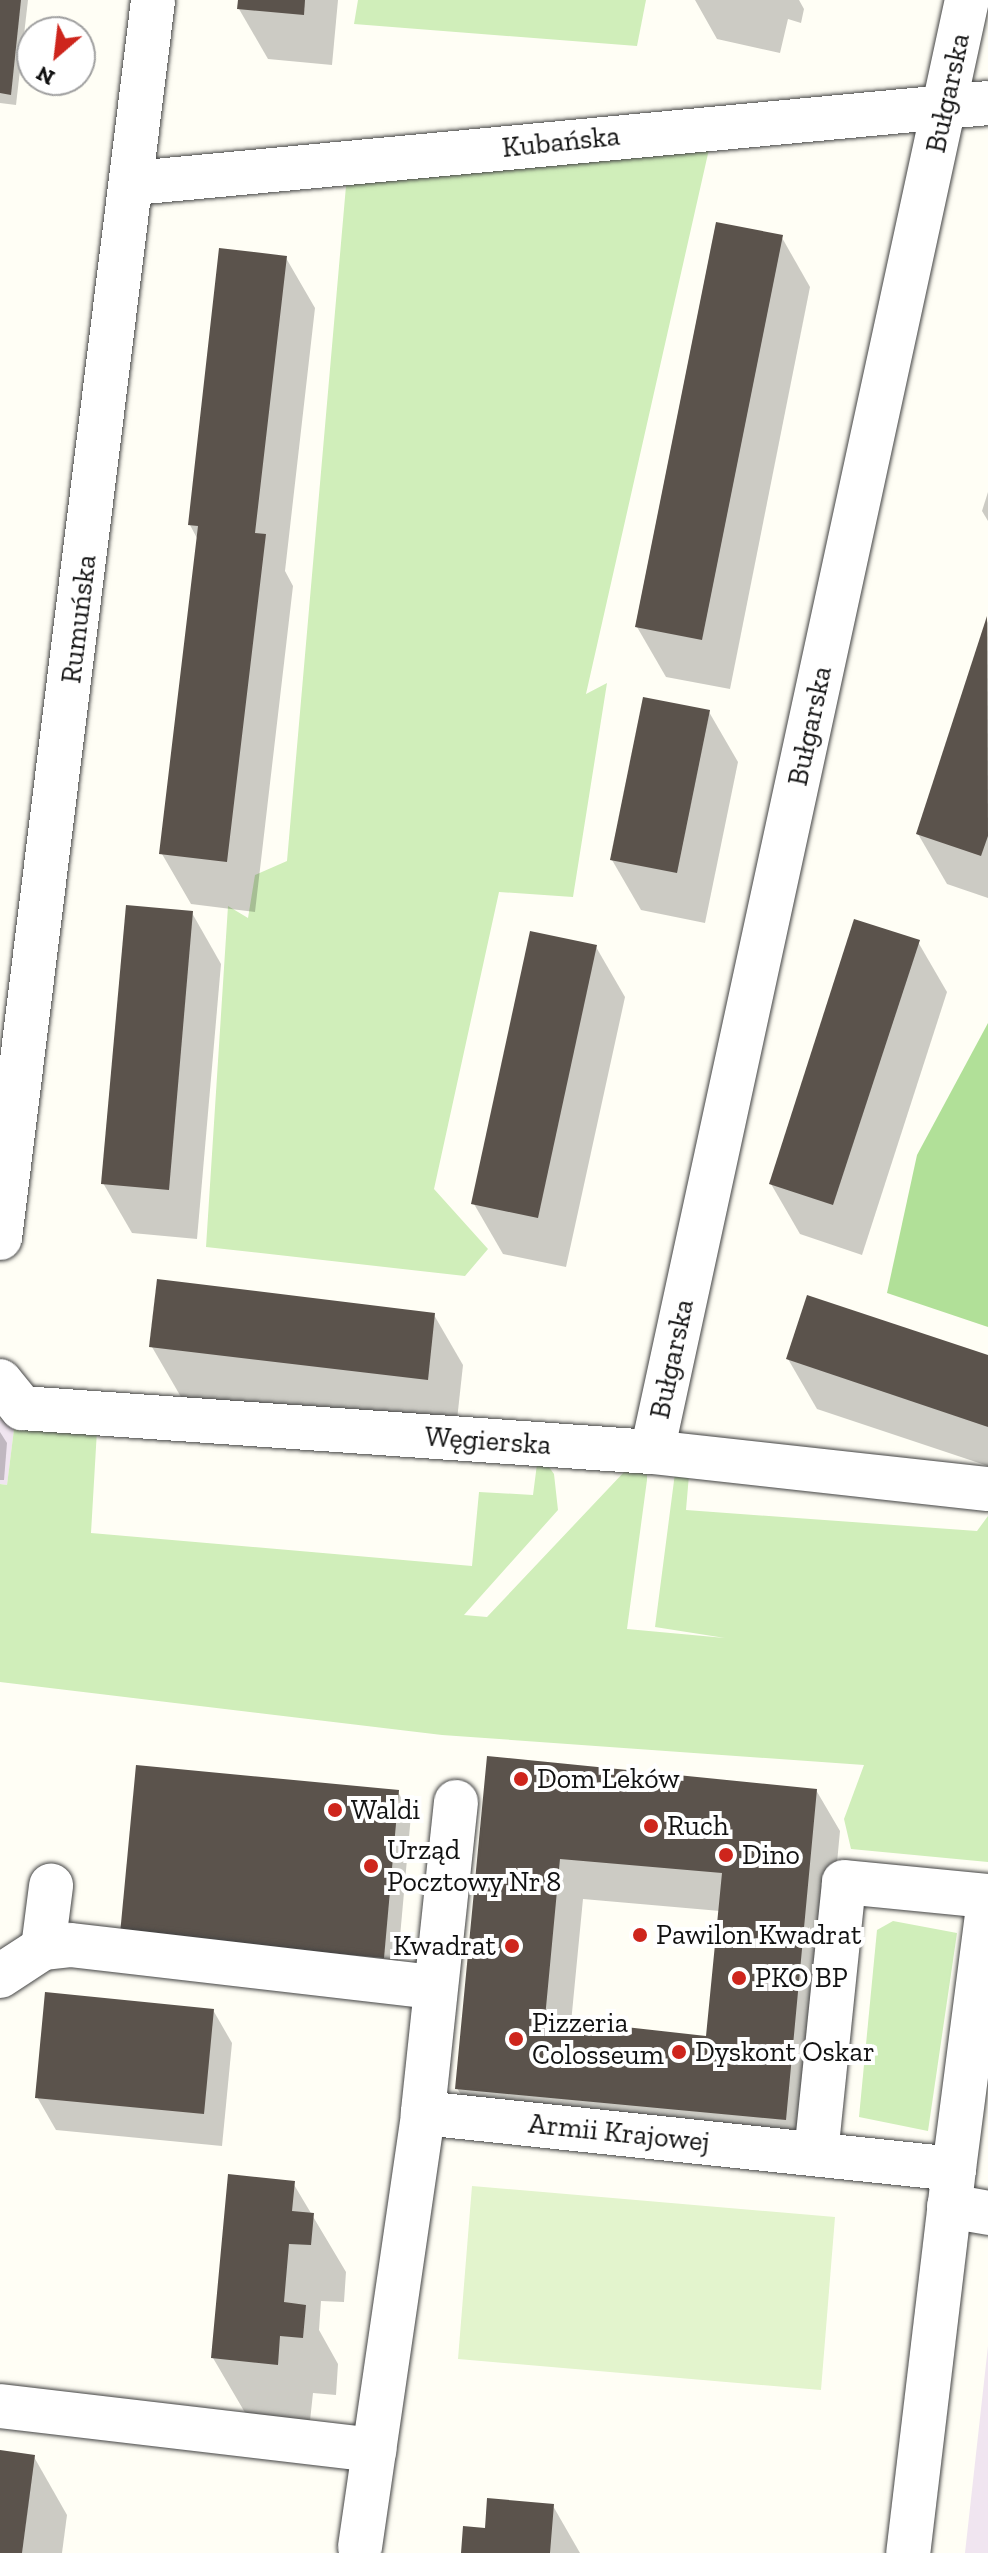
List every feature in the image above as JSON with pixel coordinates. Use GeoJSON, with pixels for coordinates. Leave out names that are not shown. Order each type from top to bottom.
{"type":"FeatureCollection","features":[{"type":"Feature","properties":{"kind":"street","name":"Rumuńska"},"geometry":{"type":"LineString","coordinates":[[0,1238],[134,183],[153,0]]}},
{"type":"Feature","properties":{"kind":"street","name":"Bułgarska"},"geometry":{"type":"LineString","coordinates":[[652,1452],[967,104],[967,0]]}},
{"type":"Feature","properties":{"kind":"street","name":"Kubańska"},"geometry":{"type":"LineString","coordinates":[[134,183],[967,104]]}},
{"type":"Feature","properties":{"kind":"street","name":"Węgierska"},"geometry":{"type":"LineString","coordinates":[[0,1381],[22,1408],[652,1452],[988,1489]]}},
{"type":"Feature","properties":{"kind":"street"},"geometry":{"type":"LineString","coordinates":[[360,2547],[423,2113],[456,1802]]}},
{"type":"Feature","properties":{"kind":"street"},"geometry":{"type":"LineString","coordinates":[[816,2154],[844,1882],[988,1896]]}},
{"type":"Feature","properties":{"kind":"street"},"geometry":{"type":"LineString","coordinates":[[43,1948],[51,1886]]}},
{"type":"Feature","properties":{"kind":"street"},"geometry":{"type":"LineString","coordinates":[[908,2553],[964,2196],[976,2098],[988,1907]]}},
{"type":"Feature","properties":{"kind":"street"},"geometry":{"type":"LineString","coordinates":[[0,1976],[43,1948],[70,1945],[434,1987]]}},
{"type":"Feature","properties":{"kind":"street","name":"Armii Krajowej"},"geometry":{"type":"LineString","coordinates":[[423,2113],[816,2154],[964,2196]]}},
{"type":"Feature","properties":{"kind":"street"},"geometry":{"type":"LineString","coordinates":[[0,2406],[374,2450]]}},
{"type":"Feature","properties":{"kind":"shaded area"},"geometry":{"type":"Polygon","coordinates":[[[0,1420],[15,1421],[7,1485],[0,1484],[0,1420]]]}},
{"type":"Feature","properties":{"kind":"shaded area"},"geometry":{"type":"Polygon","coordinates":[[[988,2346],[988,2553],[965,2553],[988,2346]]]}},
{"type":"Feature","properties":{"kind":"green space"},"geometry":{"type":"Polygon","coordinates":[[[358,0],[646,0],[637,46],[354,24],[358,0]]]}},
{"type":"Feature","properties":{"kind":"green space"},"geometry":{"type":"Polygon","coordinates":[[[714,127],[586,694],[607,683],[573,897],[499,892],[434,1189],[488,1249],[465,1276],[206,1247],[228,906],[248,918],[255,875],[287,861],[348,163],[714,127]]]}},
{"type":"Feature","properties":{"kind":"green space"},"geometry":{"type":"Polygon","coordinates":[[[988,1023],[988,1327],[887,1293],[917,1155],[988,1023]]]}},
{"type":"Feature","properties":{"kind":"green space"},"geometry":{"type":"Polygon","coordinates":[[[98,1413],[91,1533],[472,1566],[479,1492],[533,1495],[537,1464],[549,1467],[554,1474],[558,1510],[464,1615],[487,1617],[625,1471],[647,1471],[627,1629],[725,1638],[655,1627],[675,1473],[689,1475],[686,1510],[977,1531],[988,1516],[988,1862],[851,1849],[844,1819],[864,1765],[442,1735],[0,1682],[0,1484],[7,1485],[15,1421],[98,1413]]]}},
{"type":"Feature","properties":{"kind":"green space"},"geometry":{"type":"Polygon","coordinates":[[[893,1921],[957,1933],[928,2131],[859,2117],[877,1930],[893,1921]]]}},
{"type":"Feature","properties":{"kind":"green space"},"geometry":{"type":"Polygon","coordinates":[[[472,2186],[835,2217],[821,2390],[458,2359],[472,2186]]]}},
{"type":"Feature","properties":{"kind":"building"},"geometry":{"type":"Polygon","coordinates":[[[0,0],[21,0],[19,16],[16,16],[11,95],[0,93],[0,0]]]}},
{"type":"Feature","properties":{"kind":"building"},"geometry":{"type":"Polygon","coordinates":[[[238,0],[305,0],[304,15],[237,9],[238,0]]]}},
{"type":"Feature","properties":{"kind":"building"},"geometry":{"type":"Polygon","coordinates":[[[716,222],[783,235],[702,640],[635,627],[716,222]]]}},
{"type":"Feature","properties":{"kind":"building"},"geometry":{"type":"Polygon","coordinates":[[[219,248],[287,256],[255,533],[266,534],[227,862],[159,854],[198,526],[188,525],[219,248]]]}},
{"type":"Feature","properties":{"kind":"building"},"geometry":{"type":"Polygon","coordinates":[[[987,616],[988,836],[981,856],[916,834],[987,616]]]}},
{"type":"Feature","properties":{"kind":"building"},"geometry":{"type":"Polygon","coordinates":[[[643,697],[710,710],[677,873],[610,860],[643,697]]]}},
{"type":"Feature","properties":{"kind":"building"},"geometry":{"type":"Polygon","coordinates":[[[126,905],[193,911],[169,1190],[101,1184],[126,905]]]}},
{"type":"Feature","properties":{"kind":"building"},"geometry":{"type":"Polygon","coordinates":[[[854,919],[920,940],[833,1205],[769,1184],[854,919]]]}},
{"type":"Feature","properties":{"kind":"building"},"geometry":{"type":"Polygon","coordinates":[[[530,931],[597,945],[538,1218],[471,1204],[530,931]]]}},
{"type":"Feature","properties":{"kind":"building"},"geometry":{"type":"Polygon","coordinates":[[[157,1279],[435,1313],[428,1380],[149,1347],[157,1279]]]}},
{"type":"Feature","properties":{"kind":"building"},"geometry":{"type":"Polygon","coordinates":[[[807,1295],[988,1355],[988,1427],[786,1359],[807,1295]]]}},
{"type":"Feature","properties":{"kind":"building"},"geometry":{"type":"Polygon","coordinates":[[[487,1756],[817,1789],[786,2120],[455,2089],[487,1756]],[[560,1859],[545,2018],[706,2036],[722,1873],[560,1859]]]}},
{"type":"Feature","properties":{"kind":"building"},"geometry":{"type":"Polygon","coordinates":[[[136,1765],[399,1790],[384,1958],[120,1934],[136,1765]]]}},
{"type":"Feature","properties":{"kind":"building"},"geometry":{"type":"Polygon","coordinates":[[[45,1992],[214,2009],[204,2114],[35,2098],[45,1992]]]}},
{"type":"Feature","properties":{"kind":"building"},"geometry":{"type":"Polygon","coordinates":[[[228,2174],[295,2181],[292,2211],[314,2213],[311,2245],[289,2244],[284,2302],[306,2305],[303,2338],[280,2336],[278,2365],[211,2358],[228,2174]]]}},
{"type":"Feature","properties":{"kind":"building"},"geometry":{"type":"Polygon","coordinates":[[[0,2450],[35,2455],[22,2553],[0,2553],[0,2450]]]}},
{"type":"Feature","properties":{"kind":"building"},"geometry":{"type":"Polygon","coordinates":[[[487,2498],[554,2504],[550,2553],[461,2553],[463,2526],[485,2528],[487,2498]]]}},
{"type":"Feature","properties":{"kind":"place","name":"Dom Leków"},"geometry":{"type":"Point","coordinates":[521,1779]}},
{"type":"Feature","properties":{"kind":"place","name":"Waldi"},"geometry":{"type":"Point","coordinates":[335,1810]}},
{"type":"Feature","properties":{"kind":"place","name":"Ruch"},"geometry":{"type":"Point","coordinates":[651,1826]}},
{"type":"Feature","properties":{"kind":"place","name":"Dino"},"geometry":{"type":"Point","coordinates":[726,1855]}},
{"type":"Feature","properties":{"kind":"place","name":"Urząd Pocztowy Nr 8"},"geometry":{"type":"Point","coordinates":[371,1866]}},
{"type":"Feature","properties":{"kind":"place","name":"Pawilon Kwadrat"},"geometry":{"type":"Point","coordinates":[640,1935]}},
{"type":"Feature","properties":{"kind":"place","name":"Kwadrat"},"geometry":{"type":"Point","coordinates":[512,1946]}},
{"type":"Feature","properties":{"kind":"place","name":"PKO BP"},"geometry":{"type":"Point","coordinates":[739,1978]}},
{"type":"Feature","properties":{"kind":"place","name":"Pizzeria Colosseum"},"geometry":{"type":"Point","coordinates":[516,2039]}},
{"type":"Feature","properties":{"kind":"place","name":"Dyskont Oskar"},"geometry":{"type":"Point","coordinates":[679,2052]}}]}
